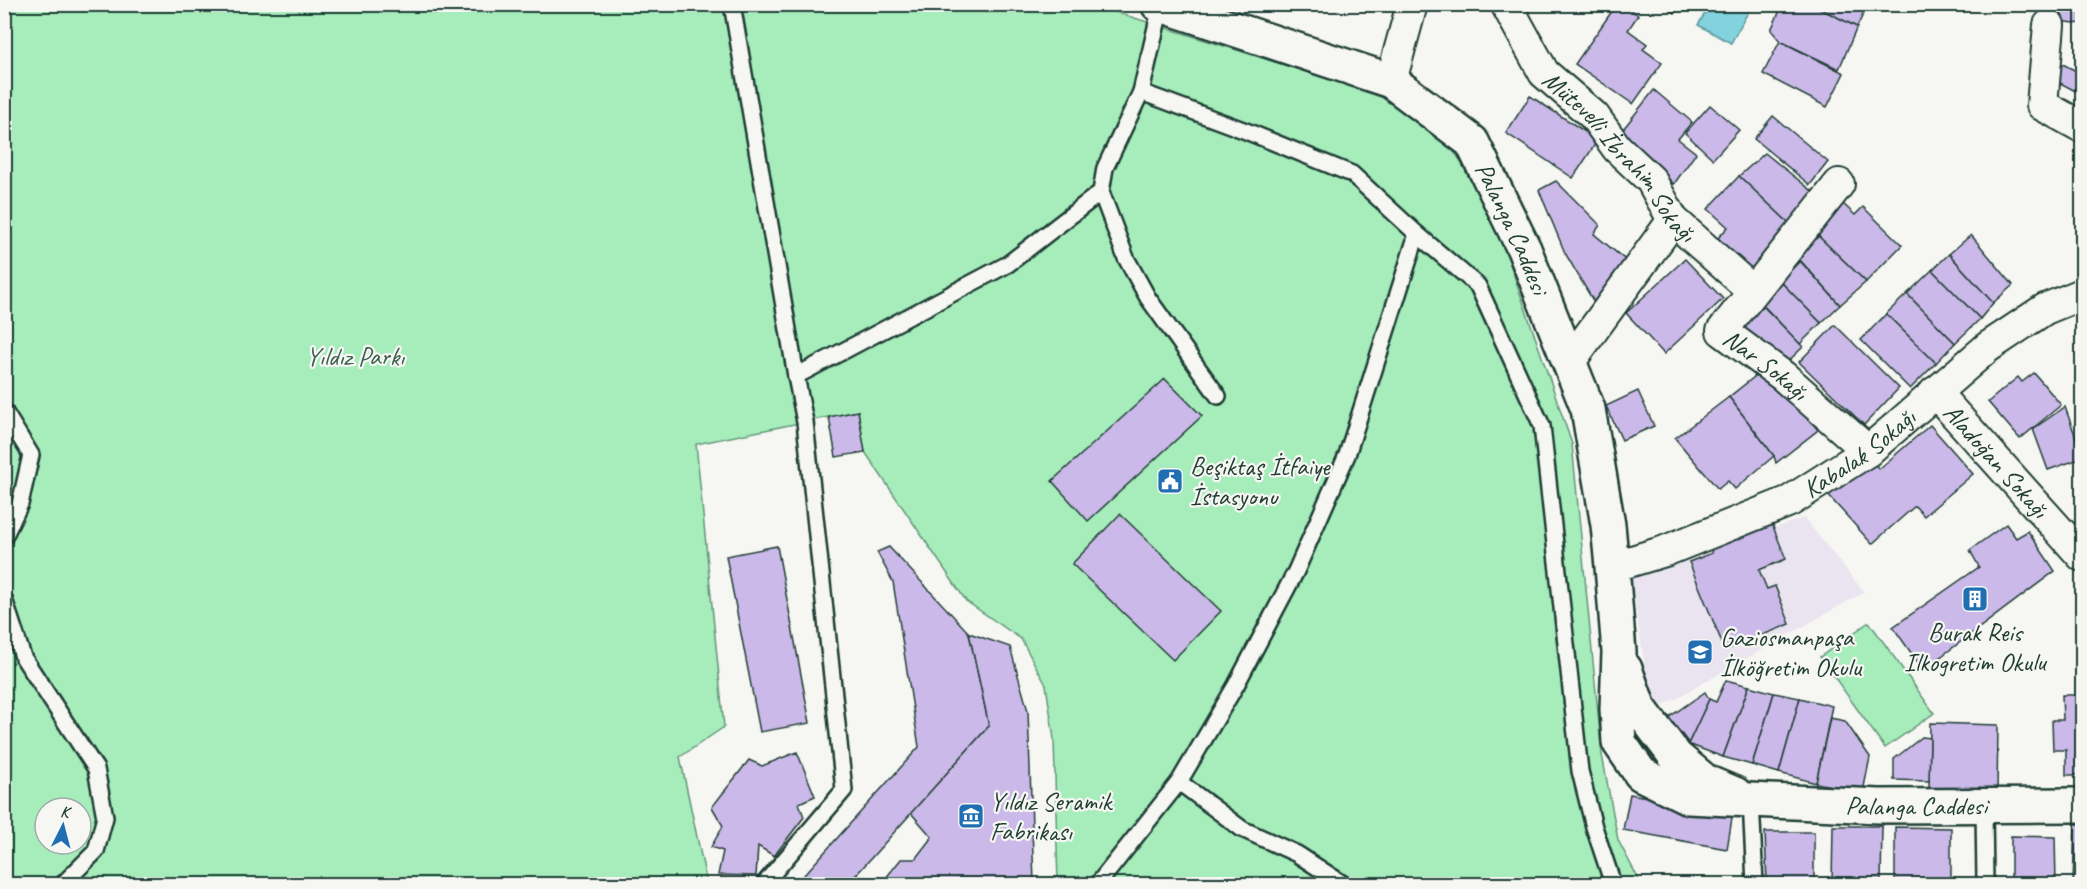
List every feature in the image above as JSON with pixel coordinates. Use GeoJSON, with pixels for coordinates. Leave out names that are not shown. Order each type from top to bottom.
{"type":"FeatureCollection","features":[{"type":"Feature","properties":{"kind":"main road","name":"Palanga Caddesi"},"geometry":{"type":"LineString","coordinates":[[1160,5],[1391,81],[1472,142],[1524,249],[1588,409],[1608,525],[1619,652],[1639,708],[1676,757],[1706,782],[1751,800],[1879,806],[2082,805]]}},
{"type":"Feature","properties":{"kind":"street","name":"Mütevelli İbrahim Sokağı"},"geometry":{"type":"LineString","coordinates":[[1506,4],[1544,73],[1594,116],[1617,148],[1652,180],[1673,220],[1753,291]]}},
{"type":"Feature","properties":{"kind":"street"},"geometry":{"type":"LineString","coordinates":[[1391,81],[1413,6]]}},
{"type":"Feature","properties":{"kind":"street"},"geometry":{"type":"LineString","coordinates":[[2049,25],[2042,105],[2082,127]]}},
{"type":"Feature","properties":{"kind":"street","name":"Nar Sokağı"},"geometry":{"type":"LineString","coordinates":[[1839,184],[1722,332],[1783,376],[1868,451]]}},
{"type":"Feature","properties":{"kind":"street"},"geometry":{"type":"LineString","coordinates":[[1569,363],[1673,220]]}},
{"type":"Feature","properties":{"kind":"street","name":"Kabalak Sokağı"},"geometry":{"type":"LineString","coordinates":[[1612,567],[1665,551],[1790,501],[1868,451],[1988,347],[2045,309],[2082,294]]}},
{"type":"Feature","properties":{"kind":"street","name":"Aladoğan Sokağı"},"geometry":{"type":"LineString","coordinates":[[1935,392],[2082,556]]}},
{"type":"Feature","properties":{"kind":"lane"},"geometry":{"type":"LineString","coordinates":[[732,4],[805,422],[844,790],[764,885]]}},
{"type":"Feature","properties":{"kind":"lane"},"geometry":{"type":"LineString","coordinates":[[1160,5],[1141,92],[1105,168],[1101,192],[1126,258],[1148,298],[1218,396]]}},
{"type":"Feature","properties":{"kind":"lane"},"geometry":{"type":"LineString","coordinates":[[1141,92],[1352,174],[1478,286],[1542,426],[1580,771],[1594,827],[1613,885]]}},
{"type":"Feature","properties":{"kind":"lane"},"geometry":{"type":"LineString","coordinates":[[796,376],[1008,264],[1101,192]]}},
{"type":"Feature","properties":{"kind":"lane"},"geometry":{"type":"LineString","coordinates":[[1098,885],[1179,782],[1236,685],[1296,571],[1347,455],[1417,234]]}},
{"type":"Feature","properties":{"kind":"lane"},"geometry":{"type":"LineString","coordinates":[[4,411],[32,455],[20,504],[4,537]]}},
{"type":"Feature","properties":{"kind":"lane"},"geometry":{"type":"LineString","coordinates":[[4,600],[23,657],[96,769],[105,817],[96,851],[63,885]]}},
{"type":"Feature","properties":{"kind":"lane"},"geometry":{"type":"LineString","coordinates":[[1179,782],[1242,829],[1297,854],[1343,885]]}},
{"type":"Feature","properties":{"kind":"lane"},"geometry":{"type":"LineString","coordinates":[[1751,800],[1755,885]]}},
{"type":"Feature","properties":{"kind":"lane"},"geometry":{"type":"LineString","coordinates":[[1984,806],[1985,885]]}},
{"type":"Feature","properties":{"kind":"shaded area","name":"Gaziosmanpaşa İlköğretim Okulu"},"geometry":{"type":"Polygon","coordinates":[[[1804,518],[1864,592],[1652,712],[1631,578],[1804,518]]]}},
{"type":"Feature","properties":{"kind":"green space","name":"Yıldız Parkı"},"geometry":{"type":"Polygon","coordinates":[[[5,4],[1093,5],[1377,94],[1430,123],[1458,157],[1499,232],[1572,444],[1602,755],[1618,840],[1641,884],[1058,884],[1054,739],[1046,685],[1021,639],[966,601],[865,452],[858,411],[696,444],[724,727],[680,757],[707,884],[5,884],[5,4]]]}},
{"type":"Feature","properties":{"kind":"green space"},"geometry":{"type":"Polygon","coordinates":[[[1869,622],[1934,713],[1885,748],[1820,657],[1869,622]]]}},
{"type":"Feature","properties":{"kind":"water"},"geometry":{"type":"Polygon","coordinates":[[[1710,5],[1752,5],[1731,43],[1698,25],[1710,5]]]}},
{"type":"Feature","properties":{"kind":"building"},"geometry":{"type":"Polygon","coordinates":[[[1617,4],[1623,4],[1638,15],[1628,30],[1647,44],[1643,49],[1662,63],[1633,104],[1575,64],[1617,4]]]}},
{"type":"Feature","properties":{"kind":"building"},"geometry":{"type":"Polygon","coordinates":[[[1662,4],[1681,4],[1675,13],[1662,4]]]}},
{"type":"Feature","properties":{"kind":"building"},"geometry":{"type":"Polygon","coordinates":[[[1783,4],[1811,4],[1857,27],[1839,69],[1780,41],[1771,30],[1783,4]]]}},
{"type":"Feature","properties":{"kind":"building"},"geometry":{"type":"Polygon","coordinates":[[[1811,4],[1868,4],[1857,27],[1811,4]]]}},
{"type":"Feature","properties":{"kind":"building"},"geometry":{"type":"Polygon","coordinates":[[[2046,4],[2082,4],[2082,24],[2051,20],[2045,12],[2046,4]]]}},
{"type":"Feature","properties":{"kind":"building"},"geometry":{"type":"Polygon","coordinates":[[[1780,41],[1844,73],[1827,107],[1763,74],[1780,41]]]}},
{"type":"Feature","properties":{"kind":"building"},"geometry":{"type":"Polygon","coordinates":[[[2055,60],[2082,74],[2081,94],[2047,76],[2055,60]]]}},
{"type":"Feature","properties":{"kind":"building"},"geometry":{"type":"Polygon","coordinates":[[[1654,90],[1692,122],[1678,139],[1696,153],[1674,184],[1620,133],[1654,90]]]}},
{"type":"Feature","properties":{"kind":"building"},"geometry":{"type":"Polygon","coordinates":[[[1530,96],[1598,140],[1573,178],[1506,133],[1530,96]]]}},
{"type":"Feature","properties":{"kind":"building"},"geometry":{"type":"Polygon","coordinates":[[[1710,105],[1739,130],[1713,159],[1685,133],[1710,105]]]}},
{"type":"Feature","properties":{"kind":"building"},"geometry":{"type":"Polygon","coordinates":[[[1773,116],[1828,162],[1810,185],[1754,139],[1773,116]]]}},
{"type":"Feature","properties":{"kind":"building"},"geometry":{"type":"Polygon","coordinates":[[[1765,153],[1817,195],[1793,227],[1739,176],[1765,153]]]}},
{"type":"Feature","properties":{"kind":"building"},"geometry":{"type":"Polygon","coordinates":[[[1739,176],[1793,227],[1752,271],[1718,238],[1728,227],[1708,209],[1739,176]]]}},
{"type":"Feature","properties":{"kind":"building"},"geometry":{"type":"Polygon","coordinates":[[[1556,181],[1600,225],[1594,234],[1629,263],[1598,309],[1565,253],[1539,190],[1556,181]]]}},
{"type":"Feature","properties":{"kind":"building"},"geometry":{"type":"Polygon","coordinates":[[[1841,202],[1855,215],[1863,207],[1902,245],[1866,282],[1813,231],[1841,202]]]}},
{"type":"Feature","properties":{"kind":"building"},"geometry":{"type":"Polygon","coordinates":[[[1813,231],[1866,282],[1840,305],[1792,251],[1813,231]]]}},
{"type":"Feature","properties":{"kind":"building"},"geometry":{"type":"Polygon","coordinates":[[[1971,235],[2013,285],[1993,303],[1949,254],[1971,235]]]}},
{"type":"Feature","properties":{"kind":"building"},"geometry":{"type":"Polygon","coordinates":[[[1949,254],[1993,303],[1980,319],[1932,270],[1949,254]]]}},
{"type":"Feature","properties":{"kind":"building"},"geometry":{"type":"Polygon","coordinates":[[[1685,259],[1723,299],[1664,354],[1626,313],[1685,259]]]}},
{"type":"Feature","properties":{"kind":"building"},"geometry":{"type":"Polygon","coordinates":[[[1800,261],[1840,305],[1821,323],[1780,281],[1800,261]]]}},
{"type":"Feature","properties":{"kind":"building"},"geometry":{"type":"Polygon","coordinates":[[[1932,270],[1980,319],[1955,343],[1907,294],[1932,270]]]}},
{"type":"Feature","properties":{"kind":"building"},"geometry":{"type":"Polygon","coordinates":[[[1780,281],[1821,323],[1800,344],[1759,301],[1780,281]]]}},
{"type":"Feature","properties":{"kind":"building"},"geometry":{"type":"Polygon","coordinates":[[[1907,294],[1955,343],[1936,363],[1886,314],[1907,294]]]}},
{"type":"Feature","properties":{"kind":"building"},"geometry":{"type":"Polygon","coordinates":[[[1763,306],[1803,347],[1778,371],[1738,331],[1763,306]]]}},
{"type":"Feature","properties":{"kind":"building"},"geometry":{"type":"Polygon","coordinates":[[[1886,314],[1936,363],[1910,389],[1861,340],[1886,314]]]}},
{"type":"Feature","properties":{"kind":"building"},"geometry":{"type":"Polygon","coordinates":[[[1835,325],[1899,388],[1864,425],[1799,362],[1835,325]]]}},
{"type":"Feature","properties":{"kind":"building"},"geometry":{"type":"Polygon","coordinates":[[[1768,366],[1818,430],[1776,463],[1774,456],[1729,397],[1768,366]]]}},
{"type":"Feature","properties":{"kind":"building"},"geometry":{"type":"Polygon","coordinates":[[[2034,373],[2061,405],[2020,439],[1988,402],[2018,377],[2022,382],[2034,373]]]}},
{"type":"Feature","properties":{"kind":"building"},"geometry":{"type":"Polygon","coordinates":[[[1165,379],[1202,416],[1088,521],[1052,481],[1165,379]]]}},
{"type":"Feature","properties":{"kind":"building"},"geometry":{"type":"Polygon","coordinates":[[[1638,391],[1654,426],[1622,440],[1606,406],[1638,391]]]}},
{"type":"Feature","properties":{"kind":"building"},"geometry":{"type":"Polygon","coordinates":[[[1729,397],[1774,456],[1735,489],[1728,481],[1718,489],[1675,438],[1729,397]]]}},
{"type":"Feature","properties":{"kind":"building"},"geometry":{"type":"Polygon","coordinates":[[[2065,407],[2079,446],[2082,445],[2082,458],[2048,470],[2033,429],[2065,407]]]}},
{"type":"Feature","properties":{"kind":"building"},"geometry":{"type":"Polygon","coordinates":[[[858,411],[865,452],[836,457],[829,417],[858,411]]]}},
{"type":"Feature","properties":{"kind":"building"},"geometry":{"type":"Polygon","coordinates":[[[1930,425],[1973,474],[1924,516],[1915,506],[1872,544],[1827,494],[1869,457],[1879,469],[1930,425]]]}},
{"type":"Feature","properties":{"kind":"building"},"geometry":{"type":"Polygon","coordinates":[[[1120,514],[1221,611],[1173,660],[1072,564],[1120,514]]]}},
{"type":"Feature","properties":{"kind":"building"},"geometry":{"type":"Polygon","coordinates":[[[1768,514],[1786,559],[1759,570],[1767,589],[1775,586],[1790,624],[1725,650],[1689,562],[1712,553],[1706,539],[1768,514]]]}},
{"type":"Feature","properties":{"kind":"building","name":"Burak Reis Ilkogretim Okulu"},"geometry":{"type":"Polygon","coordinates":[[[2006,524],[2016,538],[2028,531],[2055,571],[1923,670],[1893,627],[1979,567],[1970,550],[2006,524]]]}},
{"type":"Feature","properties":{"kind":"building"},"geometry":{"type":"Polygon","coordinates":[[[777,546],[810,723],[760,732],[726,556],[777,546]]]}},
{"type":"Feature","properties":{"kind":"building"},"geometry":{"type":"Polygon","coordinates":[[[889,547],[969,633],[989,726],[848,884],[796,884],[919,747],[893,582],[877,552],[889,547]]]}},
{"type":"Feature","properties":{"kind":"building"},"geometry":{"type":"Polygon","coordinates":[[[969,633],[1010,647],[1028,711],[1034,884],[985,884],[980,882],[977,884],[881,884],[901,859],[915,859],[932,837],[911,813],[989,726],[969,633]]]}},
{"type":"Feature","properties":{"kind":"building"},"geometry":{"type":"Polygon","coordinates":[[[1726,680],[1749,686],[1723,757],[1688,744],[1709,699],[1716,702],[1726,680]]]}},
{"type":"Feature","properties":{"kind":"building"},"geometry":{"type":"Polygon","coordinates":[[[1749,686],[1774,693],[1752,765],[1723,757],[1749,686]]]}},
{"type":"Feature","properties":{"kind":"building"},"geometry":{"type":"Polygon","coordinates":[[[1705,692],[1709,699],[1688,744],[1668,718],[1705,692]]]}},
{"type":"Feature","properties":{"kind":"building"},"geometry":{"type":"Polygon","coordinates":[[[1774,693],[1800,698],[1779,773],[1752,765],[1774,693]]]}},
{"type":"Feature","properties":{"kind":"building"},"geometry":{"type":"Polygon","coordinates":[[[2062,695],[2082,695],[2082,775],[2066,775],[2066,750],[2053,750],[2052,720],[2063,720],[2062,695]]]}},
{"type":"Feature","properties":{"kind":"building"},"geometry":{"type":"Polygon","coordinates":[[[1800,698],[1832,706],[1816,783],[1779,773],[1800,698]]]}},
{"type":"Feature","properties":{"kind":"building"},"geometry":{"type":"Polygon","coordinates":[[[1830,718],[1845,721],[1870,757],[1863,792],[1816,783],[1830,718]]]}},
{"type":"Feature","properties":{"kind":"building"},"geometry":{"type":"Polygon","coordinates":[[[1930,723],[1998,725],[1997,791],[1929,789],[1930,723]]]}},
{"type":"Feature","properties":{"kind":"building"},"geometry":{"type":"Polygon","coordinates":[[[1922,737],[1930,738],[1929,781],[1894,780],[1894,759],[1922,737]]]}},
{"type":"Feature","properties":{"kind":"building"},"geometry":{"type":"Polygon","coordinates":[[[797,752],[815,796],[799,803],[804,817],[774,856],[758,846],[756,876],[718,875],[723,851],[711,847],[723,826],[712,807],[749,760],[762,766],[797,752]]]}},
{"type":"Feature","properties":{"kind":"building"},"geometry":{"type":"Polygon","coordinates":[[[1630,794],[1733,812],[1727,849],[1623,830],[1630,794]]]}},
{"type":"Feature","properties":{"kind":"building"},"geometry":{"type":"Polygon","coordinates":[[[2075,824],[2082,824],[2082,884],[2073,884],[2075,824]]]}},
{"type":"Feature","properties":{"kind":"building"},"geometry":{"type":"Polygon","coordinates":[[[1833,826],[1882,826],[1881,883],[1895,883],[1895,827],[1951,828],[1951,884],[1832,884],[1833,826]]]}},
{"type":"Feature","properties":{"kind":"building"},"geometry":{"type":"Polygon","coordinates":[[[1765,832],[1814,832],[1814,884],[1767,884],[1765,832]]]}},
{"type":"Feature","properties":{"kind":"building"},"geometry":{"type":"Polygon","coordinates":[[[2011,836],[2055,837],[2056,884],[2011,884],[2011,836]]]}},
{"type":"Feature","properties":{"kind":"place","name":"Beşiktaş İtfaiye İstasyonu"},"geometry":{"type":"Point","coordinates":[1170,481]}},
{"type":"Feature","properties":{"kind":"place","name":"Burak Reis Ilkogretim Okulu"},"geometry":{"type":"Point","coordinates":[1975,599]}},
{"type":"Feature","properties":{"kind":"place","name":"Gaziosmanpaşa İlköğretim Okulu"},"geometry":{"type":"Point","coordinates":[1700,652]}},
{"type":"Feature","properties":{"kind":"place","name":"Yıldız Seramik Fabrikası"},"geometry":{"type":"Point","coordinates":[971,816]}}]}
